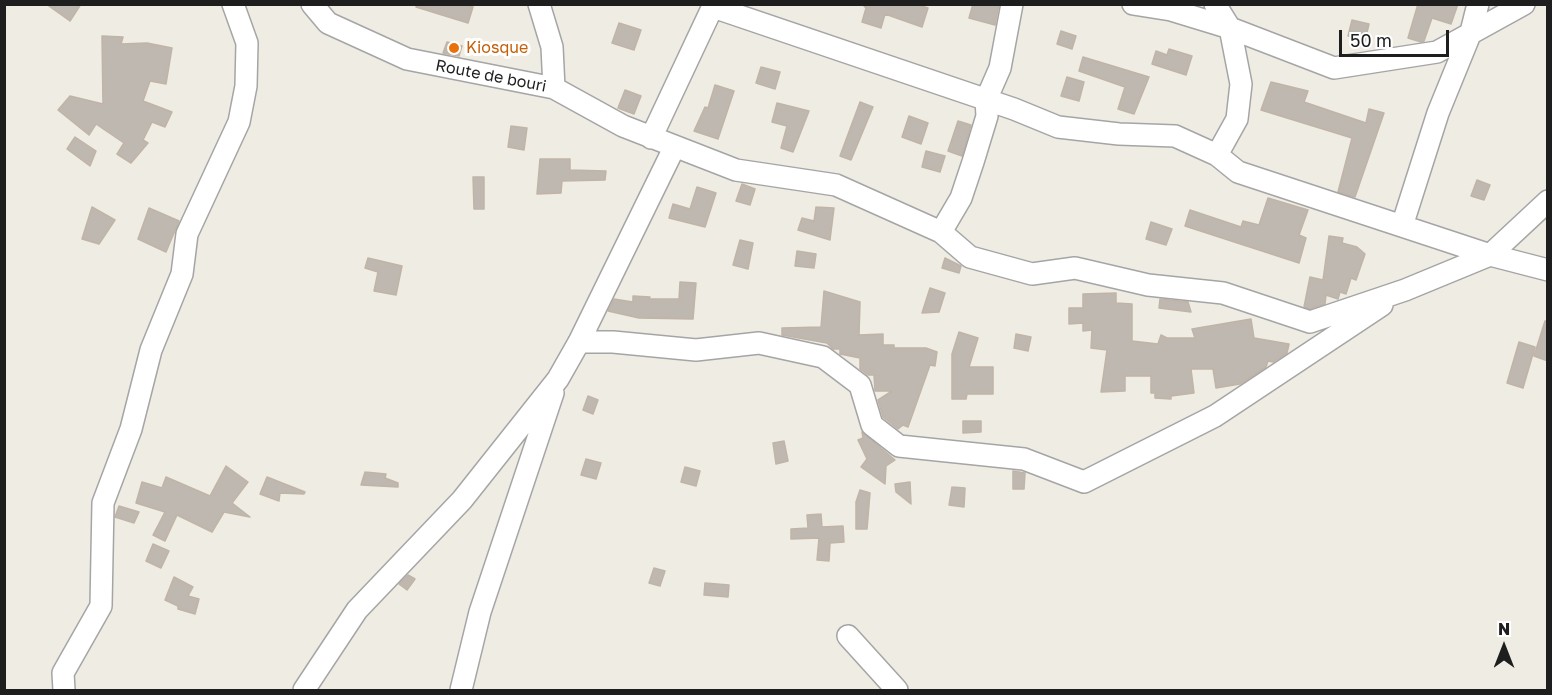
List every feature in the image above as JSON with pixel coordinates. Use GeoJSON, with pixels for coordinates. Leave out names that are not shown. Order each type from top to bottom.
{"type":"FeatureCollection","features":[{"type":"Feature","properties":{"kind":"street"},"geometry":{"type":"LineString","coordinates":[[64,690],[63,673],[101,606],[103,503],[131,429],[151,350],[182,274],[187,234],[239,122],[246,86],[247,43],[233,4]]}},
{"type":"Feature","properties":{"kind":"street","name":"Route de bouri"},"geometry":{"type":"LineString","coordinates":[[312,4],[328,23],[407,59],[554,88],[651,138],[736,170],[836,185],[941,231],[970,257],[1032,274],[1075,268],[1148,285],[1223,292],[1310,322],[1405,290]]}},
{"type":"Feature","properties":{"kind":"street"},"geometry":{"type":"LineString","coordinates":[[539,4],[552,47],[554,88]]}},
{"type":"Feature","properties":{"kind":"street"},"geometry":{"type":"LineString","coordinates":[[941,231],[962,198],[987,116],[986,100],[1000,68],[1012,4]]}},
{"type":"Feature","properties":{"kind":"street"},"geometry":{"type":"LineString","coordinates":[[1215,4],[1230,28],[1241,84],[1237,119],[1217,155]]}},
{"type":"Feature","properties":{"kind":"street"},"geometry":{"type":"LineString","coordinates":[[1402,226],[1438,113],[1471,32],[1478,4]]}},
{"type":"Feature","properties":{"kind":"street"},"geometry":{"type":"LineString","coordinates":[[1143,5],[1171,10],[1230,28],[1334,68],[1437,52],[1524,4]]}},
{"type":"Feature","properties":{"kind":"street"},"geometry":{"type":"LineString","coordinates":[[651,138],[713,6],[1058,127],[1119,134],[1175,136],[1217,155],[1238,172],[1490,255],[1548,270]]}},
{"type":"Feature","properties":{"kind":"street"},"geometry":{"type":"LineString","coordinates":[[304,690],[357,610],[462,500],[558,379],[579,342],[674,148]]}},
{"type":"Feature","properties":{"kind":"street"},"geometry":{"type":"LineString","coordinates":[[579,342],[614,342],[696,350],[759,343],[823,357],[860,385],[872,425],[899,446],[1024,459],[1084,482],[1215,416],[1405,290],[1490,255],[1548,201]]}},
{"type":"Feature","properties":{"kind":"street"},"geometry":{"type":"LineString","coordinates":[[460,690],[480,612],[558,379]]}},
{"type":"Feature","properties":{"kind":"street"},"geometry":{"type":"LineString","coordinates":[[848,636],[897,690]]}},
{"type":"Feature","properties":{"kind":"building"},"geometry":{"type":"Polygon","coordinates":[[[46,4],[81,4],[70,21],[46,4]]]}},
{"type":"Feature","properties":{"kind":"building"},"geometry":{"type":"Polygon","coordinates":[[[417,4],[464,4],[473,7],[468,23],[416,7],[417,4]]]}},
{"type":"Feature","properties":{"kind":"building"},"geometry":{"type":"Polygon","coordinates":[[[862,4],[917,4],[928,8],[922,27],[885,14],[881,28],[862,22],[866,8],[862,4]]]}},
{"type":"Feature","properties":{"kind":"building"},"geometry":{"type":"Polygon","coordinates":[[[973,4],[999,4],[995,25],[969,18],[973,4]]]}},
{"type":"Feature","properties":{"kind":"building"},"geometry":{"type":"Polygon","coordinates":[[[1418,4],[1458,4],[1451,24],[1432,18],[1424,41],[1421,42],[1408,38],[1418,4]]]}},
{"type":"Feature","properties":{"kind":"building"},"geometry":{"type":"Polygon","coordinates":[[[1352,20],[1369,24],[1365,41],[1348,36],[1352,20]]]}},
{"type":"Feature","properties":{"kind":"building"},"geometry":{"type":"Polygon","coordinates":[[[619,23],[641,30],[634,50],[612,43],[619,23]]]}},
{"type":"Feature","properties":{"kind":"building"},"geometry":{"type":"Polygon","coordinates":[[[1061,31],[1076,36],[1072,49],[1057,44],[1061,31]]]}},
{"type":"Feature","properties":{"kind":"building"},"geometry":{"type":"Polygon","coordinates":[[[102,36],[123,37],[121,44],[147,43],[172,48],[166,84],[150,81],[143,101],[172,112],[165,127],[152,122],[143,140],[148,143],[131,163],[117,154],[124,143],[96,124],[89,135],[58,110],[70,96],[103,104],[102,36]]]}},
{"type":"Feature","properties":{"kind":"building"},"geometry":{"type":"Polygon","coordinates":[[[447,42],[462,46],[459,56],[443,53],[447,42]]]}},
{"type":"Feature","properties":{"kind":"building"},"geometry":{"type":"Polygon","coordinates":[[[1169,49],[1192,56],[1186,75],[1152,64],[1156,51],[1167,55],[1169,49]]]}},
{"type":"Feature","properties":{"kind":"building"},"geometry":{"type":"Polygon","coordinates":[[[1083,57],[1149,77],[1134,114],[1118,109],[1125,87],[1079,71],[1083,57]]]}},
{"type":"Feature","properties":{"kind":"building"},"geometry":{"type":"Polygon","coordinates":[[[761,67],[780,72],[775,89],[756,83],[761,67]]]}},
{"type":"Feature","properties":{"kind":"building"},"geometry":{"type":"Polygon","coordinates":[[[1067,77],[1084,82],[1079,101],[1061,96],[1067,77]]]}},
{"type":"Feature","properties":{"kind":"building"},"geometry":{"type":"Polygon","coordinates":[[[1271,82],[1308,91],[1304,102],[1366,123],[1369,109],[1384,113],[1355,197],[1338,192],[1352,138],[1261,110],[1271,82]]]}},
{"type":"Feature","properties":{"kind":"building"},"geometry":{"type":"Polygon","coordinates":[[[715,85],[734,91],[718,139],[694,131],[705,107],[708,108],[715,85]]]}},
{"type":"Feature","properties":{"kind":"building"},"geometry":{"type":"Polygon","coordinates":[[[625,90],[641,96],[634,114],[618,108],[625,90]]]}},
{"type":"Feature","properties":{"kind":"building"},"geometry":{"type":"Polygon","coordinates":[[[860,102],[873,107],[851,160],[840,156],[860,102]]]}},
{"type":"Feature","properties":{"kind":"building"},"geometry":{"type":"Polygon","coordinates":[[[777,103],[809,111],[793,152],[781,148],[787,126],[772,122],[777,103]]]}},
{"type":"Feature","properties":{"kind":"building"},"geometry":{"type":"Polygon","coordinates":[[[909,116],[928,123],[921,144],[902,137],[909,116]]]}},
{"type":"Feature","properties":{"kind":"building"},"geometry":{"type":"Polygon","coordinates":[[[958,121],[971,125],[962,156],[948,151],[958,121]]]}},
{"type":"Feature","properties":{"kind":"building"},"geometry":{"type":"Polygon","coordinates":[[[511,126],[527,128],[524,150],[508,147],[511,126]]]}},
{"type":"Feature","properties":{"kind":"building"},"geometry":{"type":"Polygon","coordinates":[[[75,137],[96,151],[90,166],[67,149],[75,137]]]}},
{"type":"Feature","properties":{"kind":"building"},"geometry":{"type":"Polygon","coordinates":[[[926,151],[945,156],[940,172],[922,167],[926,151]]]}},
{"type":"Feature","properties":{"kind":"building"},"geometry":{"type":"Polygon","coordinates":[[[540,159],[570,159],[570,170],[606,171],[605,180],[562,181],[561,193],[537,194],[540,159]]]}},
{"type":"Feature","properties":{"kind":"building"},"geometry":{"type":"Polygon","coordinates":[[[473,177],[484,177],[484,209],[474,209],[473,177]]]}},
{"type":"Feature","properties":{"kind":"building"},"geometry":{"type":"Polygon","coordinates":[[[1477,180],[1490,185],[1484,200],[1471,196],[1477,180]]]}},
{"type":"Feature","properties":{"kind":"building"},"geometry":{"type":"Polygon","coordinates":[[[742,184],[755,189],[750,205],[736,201],[742,184]]]}},
{"type":"Feature","properties":{"kind":"building"},"geometry":{"type":"Polygon","coordinates":[[[697,187],[716,193],[705,227],[669,218],[673,204],[690,209],[697,187]]]}},
{"type":"Feature","properties":{"kind":"building"},"geometry":{"type":"Polygon","coordinates":[[[1268,198],[1308,210],[1299,235],[1306,238],[1299,263],[1185,226],[1190,210],[1241,227],[1243,221],[1259,225],[1268,198]]]}},
{"type":"Feature","properties":{"kind":"building"},"geometry":{"type":"Polygon","coordinates":[[[92,207],[115,220],[99,244],[82,239],[92,207]]]}},
{"type":"Feature","properties":{"kind":"building"},"geometry":{"type":"Polygon","coordinates":[[[816,207],[834,208],[830,240],[798,230],[802,218],[814,221],[816,207]]]}},
{"type":"Feature","properties":{"kind":"building"},"geometry":{"type":"Polygon","coordinates":[[[149,208],[179,221],[166,252],[138,239],[149,208]]]}},
{"type":"Feature","properties":{"kind":"building"},"geometry":{"type":"Polygon","coordinates":[[[1151,222],[1172,229],[1166,245],[1146,239],[1151,222]]]}},
{"type":"Feature","properties":{"kind":"building"},"geometry":{"type":"Polygon","coordinates":[[[1329,236],[1343,238],[1342,243],[1357,247],[1365,254],[1356,280],[1351,278],[1346,294],[1340,292],[1338,299],[1326,295],[1325,304],[1310,309],[1304,307],[1310,277],[1323,280],[1329,236]]]}},
{"type":"Feature","properties":{"kind":"building"},"geometry":{"type":"Polygon","coordinates":[[[740,240],[753,243],[748,269],[733,265],[740,240]]]}},
{"type":"Feature","properties":{"kind":"building"},"geometry":{"type":"Polygon","coordinates":[[[797,251],[816,254],[814,268],[795,266],[797,251]]]}},
{"type":"Feature","properties":{"kind":"building"},"geometry":{"type":"Polygon","coordinates":[[[368,258],[402,266],[396,295],[374,291],[378,272],[365,268],[368,258]]]}},
{"type":"Feature","properties":{"kind":"building"},"geometry":{"type":"Polygon","coordinates":[[[945,258],[961,266],[959,273],[942,268],[945,258]]]}},
{"type":"Feature","properties":{"kind":"building"},"geometry":{"type":"Polygon","coordinates":[[[680,282],[696,283],[693,319],[639,318],[608,311],[614,299],[633,302],[633,296],[650,297],[649,299],[679,299],[680,282]]]}},
{"type":"Feature","properties":{"kind":"building"},"geometry":{"type":"Polygon","coordinates":[[[930,288],[945,293],[939,312],[922,313],[930,288]]]}},
{"type":"Feature","properties":{"kind":"building"},"geometry":{"type":"Polygon","coordinates":[[[824,291],[860,302],[859,335],[883,334],[883,345],[894,345],[894,348],[926,348],[937,352],[935,366],[930,365],[908,427],[903,425],[898,429],[883,417],[878,400],[892,391],[875,391],[874,375],[868,375],[860,369],[860,358],[840,354],[840,349],[833,349],[827,343],[782,335],[782,328],[821,327],[824,291]]]}},
{"type":"Feature","properties":{"kind":"building"},"geometry":{"type":"Polygon","coordinates":[[[1116,293],[1116,303],[1132,304],[1132,341],[1158,344],[1161,335],[1167,338],[1195,338],[1192,329],[1251,319],[1254,338],[1289,344],[1287,353],[1273,362],[1268,361],[1266,367],[1240,384],[1216,388],[1213,369],[1191,369],[1194,393],[1171,396],[1171,399],[1155,398],[1155,393],[1151,393],[1151,376],[1125,376],[1125,391],[1101,392],[1107,350],[1091,348],[1092,330],[1083,331],[1083,323],[1069,324],[1069,308],[1083,308],[1083,294],[1116,293]]]}},
{"type":"Feature","properties":{"kind":"building"},"geometry":{"type":"Polygon","coordinates":[[[1160,299],[1188,302],[1191,312],[1159,308],[1160,299]]]}},
{"type":"Feature","properties":{"kind":"building"},"geometry":{"type":"Polygon","coordinates":[[[1545,321],[1548,321],[1548,361],[1534,356],[1545,321]]]}},
{"type":"Feature","properties":{"kind":"building"},"geometry":{"type":"Polygon","coordinates":[[[959,332],[978,338],[969,367],[993,367],[993,394],[967,394],[966,399],[952,399],[952,354],[959,332]]]}},
{"type":"Feature","properties":{"kind":"building"},"geometry":{"type":"Polygon","coordinates":[[[1016,334],[1031,337],[1028,351],[1014,348],[1016,334]]]}},
{"type":"Feature","properties":{"kind":"building"},"geometry":{"type":"Polygon","coordinates":[[[1519,342],[1535,347],[1523,388],[1507,383],[1519,342]]]}},
{"type":"Feature","properties":{"kind":"building"},"geometry":{"type":"Polygon","coordinates":[[[588,396],[598,400],[593,414],[583,410],[588,396]]]}},
{"type":"Feature","properties":{"kind":"building"},"geometry":{"type":"Polygon","coordinates":[[[963,421],[981,421],[981,432],[963,433],[963,421]]]}},
{"type":"Feature","properties":{"kind":"building"},"geometry":{"type":"Polygon","coordinates":[[[862,432],[895,460],[886,466],[885,484],[861,467],[867,459],[858,440],[863,438],[862,432]]]}},
{"type":"Feature","properties":{"kind":"building"},"geometry":{"type":"Polygon","coordinates":[[[784,441],[788,461],[776,464],[773,443],[784,441]]]}},
{"type":"Feature","properties":{"kind":"building"},"geometry":{"type":"Polygon","coordinates":[[[586,459],[601,463],[596,479],[581,475],[586,459]]]}},
{"type":"Feature","properties":{"kind":"building"},"geometry":{"type":"Polygon","coordinates":[[[226,466],[248,482],[232,503],[250,517],[224,512],[212,532],[177,515],[165,541],[153,535],[165,512],[136,503],[142,482],[162,488],[166,477],[210,496],[226,466]]]}},
{"type":"Feature","properties":{"kind":"building"},"geometry":{"type":"Polygon","coordinates":[[[685,467],[700,471],[696,486],[681,482],[685,467]]]}},
{"type":"Feature","properties":{"kind":"building"},"geometry":{"type":"Polygon","coordinates":[[[1013,471],[1025,473],[1024,489],[1013,489],[1013,471]]]}},
{"type":"Feature","properties":{"kind":"building"},"geometry":{"type":"Polygon","coordinates":[[[365,472],[386,474],[385,478],[398,483],[398,487],[361,485],[365,472]]]}},
{"type":"Feature","properties":{"kind":"building"},"geometry":{"type":"Polygon","coordinates":[[[267,477],[305,492],[304,494],[280,493],[279,501],[260,494],[267,477]]]}},
{"type":"Feature","properties":{"kind":"building"},"geometry":{"type":"Polygon","coordinates":[[[910,482],[911,504],[896,492],[895,484],[910,482]]]}},
{"type":"Feature","properties":{"kind":"building"},"geometry":{"type":"Polygon","coordinates":[[[952,487],[965,488],[964,507],[949,505],[952,487]]]}},
{"type":"Feature","properties":{"kind":"building"},"geometry":{"type":"Polygon","coordinates":[[[860,490],[870,493],[867,529],[856,529],[856,502],[860,490]]]}},
{"type":"Feature","properties":{"kind":"building"},"geometry":{"type":"Polygon","coordinates":[[[119,506],[139,512],[134,523],[115,517],[119,506]]]}},
{"type":"Feature","properties":{"kind":"building"},"geometry":{"type":"Polygon","coordinates":[[[821,514],[822,527],[843,526],[844,542],[830,543],[829,561],[817,560],[819,538],[791,539],[791,529],[808,528],[807,515],[821,514]]]}},
{"type":"Feature","properties":{"kind":"building"},"geometry":{"type":"Polygon","coordinates":[[[153,544],[169,551],[161,568],[146,561],[153,544]]]}},
{"type":"Feature","properties":{"kind":"building"},"geometry":{"type":"Polygon","coordinates":[[[654,568],[665,571],[660,586],[649,583],[654,568]]]}},
{"type":"Feature","properties":{"kind":"building"},"geometry":{"type":"Polygon","coordinates":[[[408,575],[415,579],[407,590],[399,584],[408,575]]]}},
{"type":"Feature","properties":{"kind":"building"},"geometry":{"type":"Polygon","coordinates":[[[174,577],[193,587],[188,596],[199,599],[195,614],[178,609],[178,606],[165,600],[174,577]]]}},
{"type":"Feature","properties":{"kind":"building"},"geometry":{"type":"Polygon","coordinates":[[[705,583],[729,585],[728,597],[704,595],[705,583]]]}},
{"type":"Feature","properties":{"kind":"place","name":"Kiosque"},"geometry":{"type":"Point","coordinates":[454,48]}}]}
